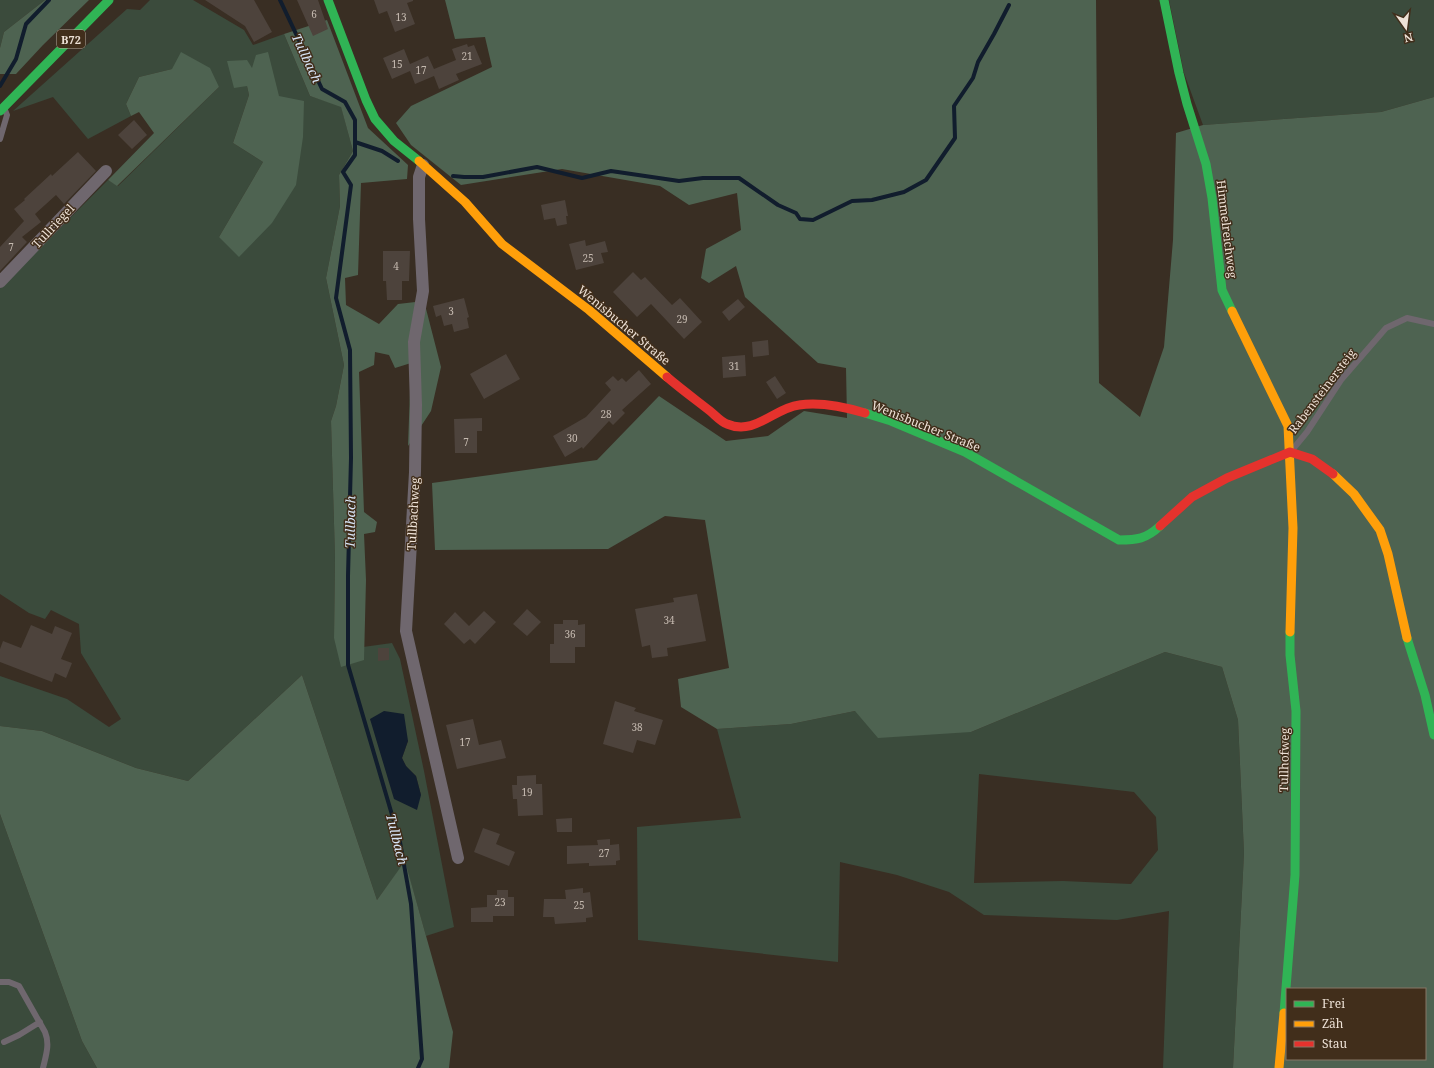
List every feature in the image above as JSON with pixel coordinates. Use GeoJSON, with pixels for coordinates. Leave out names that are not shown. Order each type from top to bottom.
{"type":"FeatureCollection","features":[{"type":"Feature","properties":{"kind":"street","name":"B72"},"geometry":{"type":"LineString","coordinates":[[2,109],[109,0]]}},
{"type":"Feature","properties":{"kind":"street","name":"Wenisbucher Straße"},"geometry":{"type":"LineString","coordinates":[[328,0],[375,120],[400,146],[465,202],[502,244],[589,310],[669,379],[727,424],[744,427],[753,425],[768,419],[780,411],[797,405],[811,404],[851,409],[891,421],[965,452],[1119,540],[1137,540],[1154,532],[1192,497],[1227,478],[1290,452]]}},
{"type":"Feature","properties":{"kind":"street","name":"Himmelreichweg"},"geometry":{"type":"LineString","coordinates":[[1164,0],[1178,74],[1206,164],[1212,198],[1222,290],[1288,426],[1290,452]]}},
{"type":"Feature","properties":{"kind":"street","name":"Tullbachweg"},"geometry":{"type":"LineString","coordinates":[[422,165],[419,177],[422,291],[414,342],[416,405],[415,472],[406,631],[458,858]]}},
{"type":"Feature","properties":{"kind":"street","name":"Tullriegel"},"geometry":{"type":"LineString","coordinates":[[0,282],[106,171]]}},
{"type":"Feature","properties":{"kind":"street"},"geometry":{"type":"LineString","coordinates":[[1290,452],[1312,459],[1329,470],[1354,494],[1380,530],[1388,554],[1407,638],[1425,695],[1434,734]]}},
{"type":"Feature","properties":{"kind":"street","name":"Tullhofweg"},"geometry":{"type":"LineString","coordinates":[[1279,1068],[1295,875],[1296,711],[1290,655],[1293,528],[1290,452]]}},
{"type":"Feature","properties":{"kind":"lane"},"geometry":{"type":"LineString","coordinates":[[0,139],[7,115],[2,109]]}},
{"type":"Feature","properties":{"kind":"lane","name":"Rabensteinersteig"},"geometry":{"type":"LineString","coordinates":[[1290,452],[1307,432],[1341,380],[1386,328],[1407,318],[1434,324]]}},
{"type":"Feature","properties":{"kind":"lane"},"geometry":{"type":"LineString","coordinates":[[0,982],[9,982],[19,986],[48,1038],[47,1051],[42,1068]]}},
{"type":"Feature","properties":{"kind":"lane"},"geometry":{"type":"LineString","coordinates":[[4,1042],[40,1022]]}},
{"type":"Feature","properties":{"kind":"green space"},"geometry":{"type":"Polygon","coordinates":[[[0,0],[45,0],[4,32],[0,48],[0,0]]]}},
{"type":"Feature","properties":{"kind":"green space"},"geometry":{"type":"Polygon","coordinates":[[[45,0],[89,0],[16,74],[0,74],[0,48],[4,32],[45,0]]]}},
{"type":"Feature","properties":{"kind":"green space"},"geometry":{"type":"Polygon","coordinates":[[[150,0],[193,0],[244,30],[253,45],[284,34],[310,96],[341,106],[353,151],[339,175],[340,206],[326,278],[344,365],[336,406],[331,421],[335,557],[334,638],[363,660],[363,647],[392,643],[400,659],[424,771],[454,927],[426,936],[405,862],[377,900],[302,675],[188,781],[136,768],[42,731],[0,726],[0,676],[67,699],[109,727],[121,719],[81,653],[79,624],[51,610],[45,619],[29,613],[0,594],[0,288],[108,180],[118,186],[219,87],[172,69],[139,77],[126,104],[131,116],[88,139],[53,97],[13,111],[127,9],[140,10],[150,0]],[[252,69],[247,86],[249,95],[233,143],[263,162],[219,237],[272,223],[279,96],[252,69]],[[370,719],[421,795],[416,776],[406,766],[402,758],[408,741],[370,719]]]}},
{"type":"Feature","properties":{"kind":"green space"},"geometry":{"type":"Polygon","coordinates":[[[445,0],[1096,0],[1099,383],[1140,417],[1164,347],[1173,240],[1176,133],[1203,125],[1381,112],[1434,97],[1434,1068],[1233,1068],[1244,853],[1238,720],[1222,667],[1165,652],[971,732],[878,738],[855,711],[791,724],[717,729],[681,707],[678,679],[729,668],[705,520],[665,516],[608,549],[435,550],[432,483],[597,460],[659,396],[726,441],[768,436],[804,411],[847,418],[846,368],[818,363],[745,297],[736,266],[709,283],[701,278],[706,249],[741,230],[737,193],[689,205],[660,186],[562,169],[461,185],[411,145],[396,123],[411,106],[492,67],[485,37],[455,39],[445,0]]]}},
{"type":"Feature","properties":{"kind":"green space"},"geometry":{"type":"Polygon","coordinates":[[[1169,0],[1434,0],[1434,97],[1381,112],[1203,125],[1184,73],[1169,0]]]}},
{"type":"Feature","properties":{"kind":"green space"},"geometry":{"type":"Polygon","coordinates":[[[327,20],[368,128],[408,165],[407,179],[361,183],[358,275],[345,278],[346,305],[379,324],[398,304],[424,301],[441,367],[431,411],[408,446],[411,363],[395,368],[389,355],[375,352],[374,365],[359,372],[364,512],[377,522],[375,532],[364,534],[366,580],[364,660],[341,667],[334,638],[335,557],[331,421],[336,406],[344,365],[326,278],[340,206],[339,175],[353,151],[341,107],[310,96],[284,34],[327,20]]]}},
{"type":"Feature","properties":{"kind":"green space"},"geometry":{"type":"Polygon","coordinates":[[[181,52],[210,68],[219,87],[117,186],[108,180],[154,133],[139,112],[131,116],[126,104],[139,77],[172,69],[181,52]]]}},
{"type":"Feature","properties":{"kind":"green space"},"geometry":{"type":"Polygon","coordinates":[[[268,52],[279,96],[304,101],[303,137],[296,185],[272,223],[239,257],[219,237],[263,162],[233,143],[249,95],[247,86],[234,88],[227,61],[247,60],[252,68],[256,55],[268,52]]]}},
{"type":"Feature","properties":{"kind":"green space"},"geometry":{"type":"Polygon","coordinates":[[[1165,652],[1222,667],[1238,720],[1244,853],[1233,1068],[1163,1068],[1169,911],[1117,920],[984,915],[949,892],[897,875],[840,862],[838,962],[638,940],[637,827],[741,818],[717,729],[791,724],[855,711],[971,732],[1165,652]],[[979,774],[974,883],[1063,881],[1131,884],[1158,850],[1156,817],[1134,792],[979,774]]]}},
{"type":"Feature","properties":{"kind":"green space"},"geometry":{"type":"Polygon","coordinates":[[[302,675],[377,900],[405,861],[453,1032],[449,1068],[97,1068],[82,1041],[0,814],[0,726],[42,731],[136,768],[188,781],[302,675]]]}},
{"type":"Feature","properties":{"kind":"green space"},"geometry":{"type":"Polygon","coordinates":[[[0,814],[82,1041],[97,1068],[0,1068],[0,814]]]}},
{"type":"Feature","properties":{"kind":"water"},"geometry":{"type":"Polygon","coordinates":[[[384,711],[404,714],[408,741],[402,758],[406,766],[416,776],[421,795],[417,810],[394,799],[370,719],[384,711]]]}},
{"type":"Feature","properties":{"kind":"building"},"geometry":{"type":"Polygon","coordinates":[[[205,0],[254,0],[272,32],[254,42],[245,26],[205,0]]]}},
{"type":"Feature","properties":{"kind":"building"},"geometry":{"type":"Polygon","coordinates":[[[297,0],[318,0],[328,29],[313,36],[297,0]]]}},
{"type":"Feature","properties":{"kind":"building"},"geometry":{"type":"Polygon","coordinates":[[[374,0],[413,0],[407,3],[415,24],[395,32],[387,11],[379,14],[374,0]]]}},
{"type":"Feature","properties":{"kind":"building"},"geometry":{"type":"Polygon","coordinates":[[[467,44],[468,47],[474,45],[482,64],[456,74],[459,80],[439,89],[434,76],[415,84],[410,71],[392,79],[383,58],[404,49],[410,64],[428,56],[434,69],[456,60],[452,49],[467,44]]]}},
{"type":"Feature","properties":{"kind":"building"},"geometry":{"type":"Polygon","coordinates":[[[134,120],[147,135],[132,149],[118,135],[134,120]]]}},
{"type":"Feature","properties":{"kind":"building"},"geometry":{"type":"Polygon","coordinates":[[[78,152],[96,171],[64,204],[56,195],[35,214],[41,222],[22,237],[27,242],[0,271],[0,247],[24,221],[14,209],[51,174],[52,176],[78,152]]]}},
{"type":"Feature","properties":{"kind":"building"},"geometry":{"type":"Polygon","coordinates":[[[565,200],[568,216],[566,216],[567,224],[557,226],[555,218],[544,220],[541,205],[565,200]]]}},
{"type":"Feature","properties":{"kind":"building"},"geometry":{"type":"Polygon","coordinates":[[[585,240],[586,246],[605,241],[608,252],[601,253],[604,263],[576,270],[569,244],[585,240]]]}},
{"type":"Feature","properties":{"kind":"building"},"geometry":{"type":"Polygon","coordinates":[[[383,251],[410,251],[409,281],[402,281],[402,300],[387,300],[386,281],[383,281],[383,251]]]}},
{"type":"Feature","properties":{"kind":"building"},"geometry":{"type":"Polygon","coordinates":[[[633,272],[641,280],[645,277],[672,305],[680,298],[702,322],[684,339],[651,304],[637,317],[613,292],[633,272]]]}},
{"type":"Feature","properties":{"kind":"building"},"geometry":{"type":"Polygon","coordinates":[[[464,298],[469,317],[467,318],[469,328],[454,332],[452,324],[444,326],[441,315],[436,317],[433,306],[464,298]]]}},
{"type":"Feature","properties":{"kind":"building"},"geometry":{"type":"Polygon","coordinates":[[[738,299],[745,307],[729,321],[722,312],[738,299]]]}},
{"type":"Feature","properties":{"kind":"building"},"geometry":{"type":"Polygon","coordinates":[[[768,340],[769,355],[753,357],[752,342],[768,340]]]}},
{"type":"Feature","properties":{"kind":"building"},"geometry":{"type":"Polygon","coordinates":[[[506,354],[520,379],[484,399],[470,374],[506,354]]]}},
{"type":"Feature","properties":{"kind":"building"},"geometry":{"type":"Polygon","coordinates":[[[745,355],[746,376],[723,378],[722,357],[745,355]]]}},
{"type":"Feature","properties":{"kind":"building"},"geometry":{"type":"Polygon","coordinates":[[[639,370],[651,384],[622,410],[625,413],[613,425],[609,421],[583,449],[582,447],[565,457],[553,436],[586,417],[611,390],[605,383],[613,376],[618,381],[622,378],[626,382],[639,370]]]}},
{"type":"Feature","properties":{"kind":"building"},"geometry":{"type":"Polygon","coordinates":[[[775,376],[786,393],[777,399],[766,382],[775,376]]]}},
{"type":"Feature","properties":{"kind":"building"},"geometry":{"type":"Polygon","coordinates":[[[482,418],[482,431],[477,431],[477,453],[455,453],[454,419],[482,418]]]}},
{"type":"Feature","properties":{"kind":"building"},"geometry":{"type":"Polygon","coordinates":[[[697,594],[706,641],[667,648],[668,656],[652,658],[650,645],[642,647],[635,609],[674,602],[673,598],[697,594]]]}},
{"type":"Feature","properties":{"kind":"building"},"geometry":{"type":"Polygon","coordinates":[[[527,609],[541,622],[527,636],[513,624],[527,609]]]}},
{"type":"Feature","properties":{"kind":"building"},"geometry":{"type":"Polygon","coordinates":[[[484,611],[496,622],[475,644],[470,639],[464,644],[444,624],[455,612],[469,626],[484,611]]]}},
{"type":"Feature","properties":{"kind":"building"},"geometry":{"type":"Polygon","coordinates":[[[563,620],[578,620],[578,625],[585,624],[585,647],[575,647],[575,663],[550,663],[550,644],[554,644],[554,624],[563,624],[563,620]]]}},
{"type":"Feature","properties":{"kind":"building"},"geometry":{"type":"Polygon","coordinates":[[[31,625],[52,634],[55,626],[72,633],[61,659],[72,663],[66,678],[55,673],[52,682],[0,662],[0,649],[3,641],[21,648],[31,625]]]}},
{"type":"Feature","properties":{"kind":"building"},"geometry":{"type":"Polygon","coordinates":[[[378,648],[389,648],[389,660],[378,661],[378,648]]]}},
{"type":"Feature","properties":{"kind":"building"},"geometry":{"type":"Polygon","coordinates":[[[615,701],[636,708],[634,711],[663,720],[655,745],[637,740],[633,753],[603,744],[615,701]]]}},
{"type":"Feature","properties":{"kind":"building"},"geometry":{"type":"Polygon","coordinates":[[[473,719],[479,745],[501,740],[506,758],[457,769],[446,725],[473,719]]]}},
{"type":"Feature","properties":{"kind":"building"},"geometry":{"type":"Polygon","coordinates":[[[536,775],[536,784],[542,784],[543,815],[518,816],[517,799],[513,799],[512,785],[517,785],[517,776],[536,775]]]}},
{"type":"Feature","properties":{"kind":"building"},"geometry":{"type":"Polygon","coordinates":[[[572,818],[572,832],[557,832],[556,819],[572,818]]]}},
{"type":"Feature","properties":{"kind":"building"},"geometry":{"type":"Polygon","coordinates":[[[483,828],[500,834],[496,844],[515,852],[509,866],[474,852],[483,828]]]}},
{"type":"Feature","properties":{"kind":"building"},"geometry":{"type":"Polygon","coordinates":[[[610,839],[610,845],[619,844],[620,860],[616,861],[616,865],[589,866],[589,863],[567,864],[567,846],[598,845],[597,840],[610,839]]]}},
{"type":"Feature","properties":{"kind":"building"},"geometry":{"type":"Polygon","coordinates":[[[583,888],[583,893],[590,892],[593,917],[586,918],[586,922],[555,924],[554,917],[543,917],[544,899],[566,899],[565,890],[583,888]]]}},
{"type":"Feature","properties":{"kind":"building"},"geometry":{"type":"Polygon","coordinates":[[[497,890],[508,890],[508,897],[514,897],[514,916],[493,916],[493,922],[471,922],[471,908],[487,907],[487,895],[497,895],[497,890]]]}},
{"type":"Feature","properties":{"kind":"waterway"},"geometry":{"type":"LineString","coordinates":[[0,86],[16,59],[26,24],[49,0]]}},
{"type":"Feature","properties":{"kind":"waterway","name":"Tullbach"},"geometry":{"type":"LineString","coordinates":[[280,0],[322,89],[345,102],[355,120],[355,155],[343,172],[351,185],[336,298],[350,350],[351,458],[348,576],[348,665],[400,842],[411,904],[422,1059],[418,1068]]}},
{"type":"Feature","properties":{"kind":"waterway"},"geometry":{"type":"LineString","coordinates":[[453,176],[483,177],[537,167],[582,178],[611,171],[679,181],[703,178],[739,178],[778,205],[796,213],[800,219],[813,220],[852,201],[872,200],[904,192],[926,180],[955,138],[954,106],[973,78],[978,62],[1009,5]]}},
{"type":"Feature","properties":{"kind":"waterway"},"geometry":{"type":"LineString","coordinates":[[355,142],[382,151],[398,161]]}},
{"type":"Feature","properties":{"kind":"traffic: fast"},"geometry":{"type":"LineString","coordinates":[[0,111],[109,0]]}},
{"type":"Feature","properties":{"kind":"traffic: fast"},"geometry":{"type":"LineString","coordinates":[[328,0],[366,100],[375,119],[394,141],[419,161]]}},
{"type":"Feature","properties":{"kind":"traffic: fast"},"geometry":{"type":"LineString","coordinates":[[1164,0],[1179,73],[1206,164],[1212,198],[1222,290],[1232,311]]}},
{"type":"Feature","properties":{"kind":"traffic: fast"},"geometry":{"type":"LineString","coordinates":[[865,413],[891,421],[965,452],[1119,540],[1141,538],[1150,534],[1160,526]]}},
{"type":"Feature","properties":{"kind":"traffic: fast"},"geometry":{"type":"LineString","coordinates":[[1284,1013],[1295,875],[1296,711],[1290,655],[1290,632]]}},
{"type":"Feature","properties":{"kind":"traffic: fast"},"geometry":{"type":"LineString","coordinates":[[1407,638],[1425,695],[1434,735]]}},
{"type":"Feature","properties":{"kind":"traffic: slow"},"geometry":{"type":"LineString","coordinates":[[419,161],[465,202],[502,244],[589,310],[667,377]]}},
{"type":"Feature","properties":{"kind":"traffic: slow"},"geometry":{"type":"LineString","coordinates":[[1232,311],[1288,426],[1293,528],[1290,632]]}},
{"type":"Feature","properties":{"kind":"traffic: slow"},"geometry":{"type":"LineString","coordinates":[[1333,474],[1354,494],[1380,530],[1388,554],[1407,638]]}},
{"type":"Feature","properties":{"kind":"traffic: slow"},"geometry":{"type":"LineString","coordinates":[[1279,1068],[1284,1013]]}},
{"type":"Feature","properties":{"kind":"traffic: jam"},"geometry":{"type":"LineString","coordinates":[[667,377],[723,422],[737,427],[747,427],[790,407],[807,404],[832,406],[865,413]]}},
{"type":"Feature","properties":{"kind":"traffic: jam"},"geometry":{"type":"LineString","coordinates":[[1160,526],[1192,497],[1227,478],[1290,452],[1312,459],[1333,474]]}}]}
